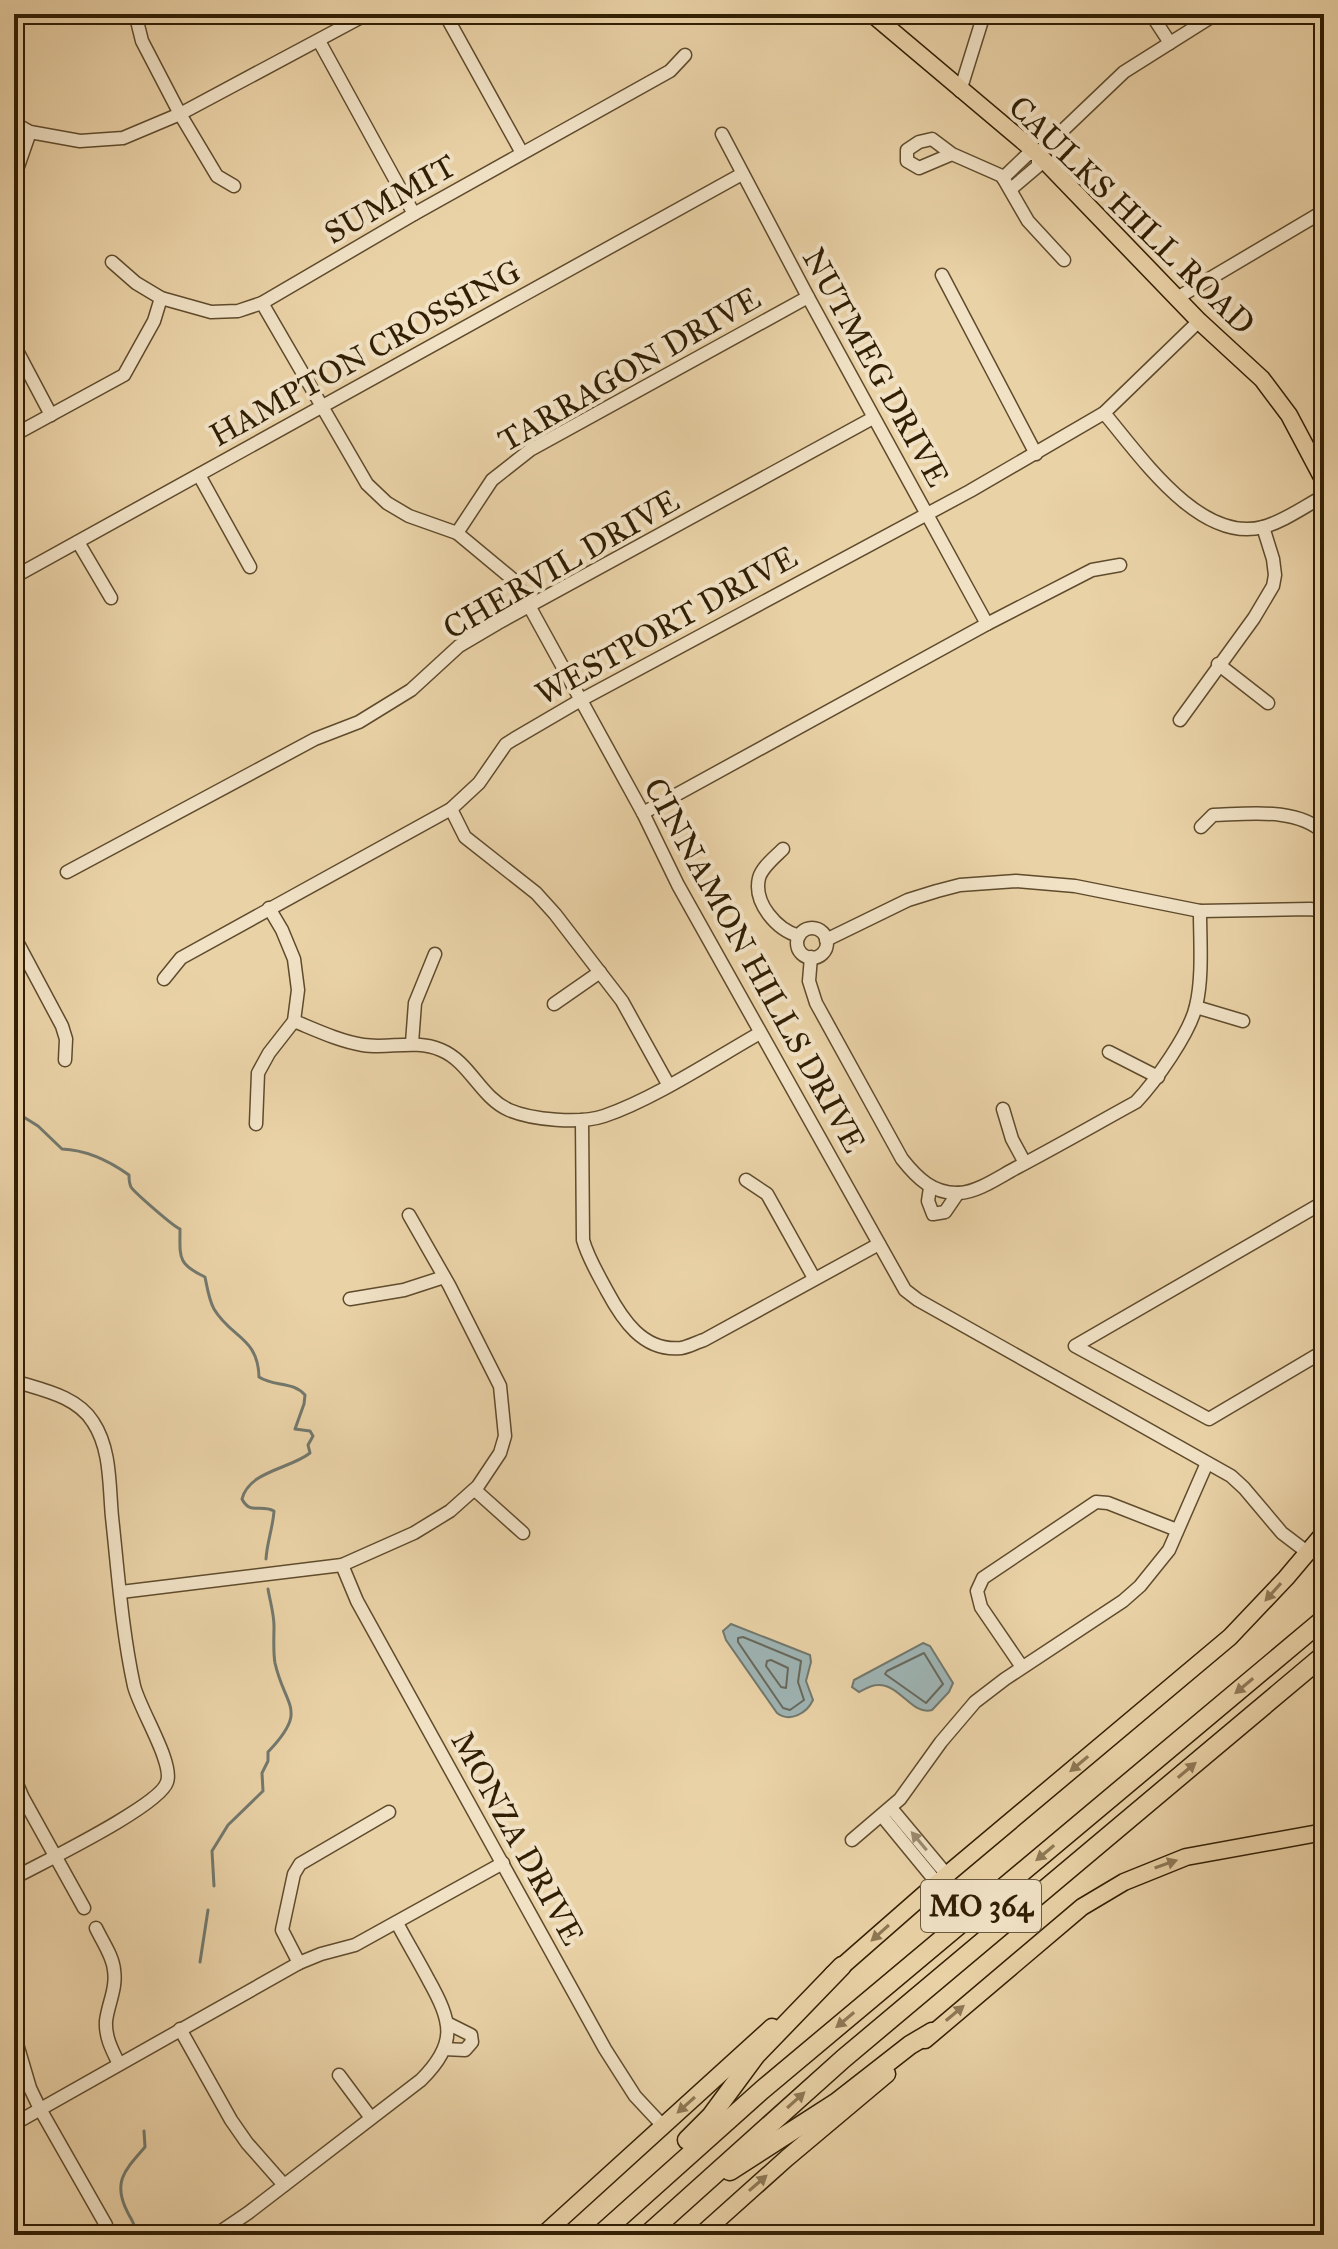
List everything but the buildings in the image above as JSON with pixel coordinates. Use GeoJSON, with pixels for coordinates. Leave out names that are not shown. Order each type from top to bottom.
{"type":"FeatureCollection","features":[{"type":"Feature","properties":{"kind":"highway","name":"MO 364"},"geometry":{"type":"LineString","coordinates":[[600,2235],[805,2054],[1324,1619]]}},
{"type":"Feature","properties":{"kind":"highway","name":"MO 364"},"geometry":{"type":"LineString","coordinates":[[647,2235],[843,2059],[1324,1655]]}},
{"type":"Feature","properties":{"kind":"highway"},"geometry":{"type":"LineString","coordinates":[[660,2179],[679,2147],[711,2116],[756,2055],[842,1966]]}},
{"type":"Feature","properties":{"kind":"highway"},"geometry":{"type":"LineString","coordinates":[[696,2190],[770,2147],[932,2032]]}},
{"type":"Feature","properties":{"kind":"main road","name":"CAULKS HILL ROAD"},"geometry":{"type":"LineString","coordinates":[[872,14],[1038,154],[1199,321],[1262,379],[1289,415],[1324,481]]}},
{"type":"Feature","properties":{"kind":"main road"},"geometry":{"type":"LineString","coordinates":[[543,2235],[842,1966],[1249,1620],[1324,1533]]}},
{"type":"Feature","properties":{"kind":"main road"},"geometry":{"type":"LineString","coordinates":[[701,2235],[932,2032],[1082,1907],[1124,1882],[1186,1857],[1324,1832]]}},
{"type":"Feature","properties":{"kind":"street"},"geometry":{"type":"LineString","coordinates":[[14,123],[30,132],[80,141],[123,138],[180,114],[367,14]]}},
{"type":"Feature","properties":{"kind":"street"},"geometry":{"type":"LineString","coordinates":[[445,14],[522,153]]}},
{"type":"Feature","properties":{"kind":"street"},"geometry":{"type":"LineString","coordinates":[[960,91],[984,14]]}},
{"type":"Feature","properties":{"kind":"street"},"geometry":{"type":"LineString","coordinates":[[1151,14],[1170,43]]}},
{"type":"Feature","properties":{"kind":"street"},"geometry":{"type":"LineString","coordinates":[[1007,183],[1038,166],[1038,154],[1124,72],[1216,14]]}},
{"type":"Feature","properties":{"kind":"street"},"geometry":{"type":"LineString","coordinates":[[137,21],[142,41],[180,114],[217,176],[234,186]]}},
{"type":"Feature","properties":{"kind":"street"},"geometry":{"type":"LineString","coordinates":[[319,41],[414,214]]}},
{"type":"Feature","properties":{"kind":"street","name":"SUMMIT"},"geometry":{"type":"LineString","coordinates":[[112,262],[136,283],[161,298],[196,309],[226,313],[262,303],[670,71],[685,55]]}},
{"type":"Feature","properties":{"kind":"street"},"geometry":{"type":"LineString","coordinates":[[14,178],[30,132]]}},
{"type":"Feature","properties":{"kind":"street","name":"NUTMEG DRIVE"},"geometry":{"type":"LineString","coordinates":[[722,134],[987,624]]}},
{"type":"Feature","properties":{"kind":"street"},"geometry":{"type":"LineString","coordinates":[[952,154],[992,170],[1007,183],[1028,221],[1064,260]]}},
{"type":"Feature","properties":{"kind":"street","name":"HAMPTON CROSSING"},"geometry":{"type":"LineString","coordinates":[[14,577],[742,174]]}},
{"type":"Feature","properties":{"kind":"street"},"geometry":{"type":"LineString","coordinates":[[1177,298],[1324,211]]}},
{"type":"Feature","properties":{"kind":"street"},"geometry":{"type":"LineString","coordinates":[[942,275],[1036,454]]}},
{"type":"Feature","properties":{"kind":"street","name":"TARRAGON DRIVE"},"geometry":{"type":"LineString","coordinates":[[457,533],[492,480],[519,457],[808,297]]}},
{"type":"Feature","properties":{"kind":"street"},"geometry":{"type":"LineString","coordinates":[[14,435],[124,375],[154,321],[161,298]]}},
{"type":"Feature","properties":{"kind":"street","name":"CINNAMON HILLS DRIVE"},"geometry":{"type":"LineString","coordinates":[[262,303],[367,484],[387,503],[409,516],[457,533],[516,582],[643,813],[678,885],[905,1290],[1231,1476],[1282,1533],[1307,1552]]}},
{"type":"Feature","properties":{"kind":"street","name":"WESTPORT DRIVE"},"geometry":{"type":"LineString","coordinates":[[164,979],[181,958],[451,809],[479,783],[506,744],[579,701],[1036,454],[1104,413],[1199,321]]}},
{"type":"Feature","properties":{"kind":"street"},"geometry":{"type":"LineString","coordinates":[[14,345],[51,415]]}},
{"type":"Feature","properties":{"kind":"street"},"geometry":{"type":"LineString","coordinates":[[1104,413],[1162,481],[1198,514],[1236,527],[1263,527],[1324,496]]}},
{"type":"Feature","properties":{"kind":"street","name":"CHERVIL DRIVE"},"geometry":{"type":"LineString","coordinates":[[67,872],[293,750],[359,722],[411,690],[459,646],[873,418]]}},
{"type":"Feature","properties":{"kind":"street"},"geometry":{"type":"LineString","coordinates":[[199,475],[250,567]]}},
{"type":"Feature","properties":{"kind":"street"},"geometry":{"type":"LineString","coordinates":[[1180,720],[1254,618],[1273,586],[1273,559],[1263,527]]}},
{"type":"Feature","properties":{"kind":"street"},"geometry":{"type":"LineString","coordinates":[[78,542],[111,598]]}},
{"type":"Feature","properties":{"kind":"street"},"geometry":{"type":"LineString","coordinates":[[643,813],[987,624],[1092,570],[1120,565]]}},
{"type":"Feature","properties":{"kind":"street"},"geometry":{"type":"LineString","coordinates":[[1218,664],[1268,703]]}},
{"type":"Feature","properties":{"kind":"street"},"geometry":{"type":"LineString","coordinates":[[451,809],[465,837],[536,893],[600,972],[622,1001],[668,1084]]}},
{"type":"Feature","properties":{"kind":"street"},"geometry":{"type":"LineString","coordinates":[[1201,827],[1213,815],[1295,816],[1313,823],[1324,833]]}},
{"type":"Feature","properties":{"kind":"street"},"geometry":{"type":"LineString","coordinates":[[783,849],[763,870],[758,882],[762,902],[773,922],[799,936]]}},
{"type":"Feature","properties":{"kind":"street"},"geometry":{"type":"LineString","coordinates":[[826,940],[908,900],[960,881],[1016,881],[1075,886],[1200,911],[1324,911]]}},
{"type":"Feature","properties":{"kind":"street"},"geometry":{"type":"LineString","coordinates":[[256,1124],[258,1073],[294,1021],[297,972],[282,930],[269,908]]}},
{"type":"Feature","properties":{"kind":"street"},"geometry":{"type":"LineString","coordinates":[[811,957],[809,981],[816,1003],[902,1159],[930,1188],[958,1193],[983,1185],[1136,1102],[1158,1077],[1196,1007],[1200,911]]}},
{"type":"Feature","properties":{"kind":"street"},"geometry":{"type":"LineString","coordinates":[[812,928],[821,931],[826,940],[822,953],[811,957],[798,949],[799,936],[812,928]]}},
{"type":"Feature","properties":{"kind":"street"},"geometry":{"type":"LineString","coordinates":[[15,942],[62,1026],[66,1039],[65,1060]]}},
{"type":"Feature","properties":{"kind":"street"},"geometry":{"type":"LineString","coordinates":[[412,1043],[415,1003],[435,954]]}},
{"type":"Feature","properties":{"kind":"street"},"geometry":{"type":"LineString","coordinates":[[554,1004],[600,972]]}},
{"type":"Feature","properties":{"kind":"street"},"geometry":{"type":"LineString","coordinates":[[1196,1007],[1243,1021]]}},
{"type":"Feature","properties":{"kind":"street"},"geometry":{"type":"LineString","coordinates":[[294,1021],[364,1045],[412,1043],[441,1050],[460,1062],[506,1109],[532,1117],[582,1120],[603,1116],[760,1033]]}},
{"type":"Feature","properties":{"kind":"street"},"geometry":{"type":"LineString","coordinates":[[1109,1052],[1158,1077]]}},
{"type":"Feature","properties":{"kind":"street"},"geometry":{"type":"LineString","coordinates":[[1003,1109],[1012,1139],[1025,1163]]}},
{"type":"Feature","properties":{"kind":"street"},"geometry":{"type":"LineString","coordinates":[[582,1120],[583,1240],[587,1255],[633,1332],[659,1346],[681,1348],[704,1340],[879,1244]]}},
{"type":"Feature","properties":{"kind":"street"},"geometry":{"type":"LineString","coordinates":[[746,1180],[767,1194],[814,1278]]}},
{"type":"Feature","properties":{"kind":"street"},"geometry":{"type":"LineString","coordinates":[[930,1188],[928,1201],[933,1214],[945,1212],[958,1193]]}},
{"type":"Feature","properties":{"kind":"street"},"geometry":{"type":"LineString","coordinates":[[1324,1202],[1075,1346],[1209,1419],[1324,1351]]}},
{"type":"Feature","properties":{"kind":"street"},"geometry":{"type":"LineString","coordinates":[[121,1592],[342,1565],[414,1533],[450,1511],[475,1490],[500,1453],[505,1436],[500,1386],[409,1215]]}},
{"type":"Feature","properties":{"kind":"street"},"geometry":{"type":"LineString","coordinates":[[350,1299],[404,1290],[444,1277]]}},
{"type":"Feature","properties":{"kind":"street"},"geometry":{"type":"LineString","coordinates":[[14,1381],[65,1398],[77,1406],[92,1419],[104,1443],[134,1686],[145,1719],[166,1758],[167,1782],[149,1804],[14,1878]]}},
{"type":"Feature","properties":{"kind":"street"},"geometry":{"type":"LineString","coordinates":[[852,1840],[887,1812],[963,1715],[990,1690],[1132,1593],[1164,1558],[1207,1463]]}},
{"type":"Feature","properties":{"kind":"street"},"geometry":{"type":"LineString","coordinates":[[475,1490],[523,1533]]}},
{"type":"Feature","properties":{"kind":"street"},"geometry":{"type":"LineString","coordinates":[[1022,1667],[979,1602],[977,1591],[983,1578],[1096,1502],[1108,1503],[1177,1530]]}},
{"type":"Feature","properties":{"kind":"street","name":"MONZA DRIVE"},"geometry":{"type":"LineString","coordinates":[[342,1565],[357,1601],[605,2049],[635,2096],[663,2126]]}},
{"type":"Feature","properties":{"kind":"street"},"geometry":{"type":"LineString","coordinates":[[14,1777],[84,1908]]}},
{"type":"Feature","properties":{"kind":"street"},"geometry":{"type":"LineString","coordinates":[[299,1963],[282,1930],[294,1874],[309,1858],[389,1812]]}},
{"type":"Feature","properties":{"kind":"street"},"geometry":{"type":"LineString","coordinates":[[887,1812],[942,1879]]}},
{"type":"Feature","properties":{"kind":"street"},"geometry":{"type":"LineString","coordinates":[[14,2124],[299,1963],[355,1945],[503,1863]]}},
{"type":"Feature","properties":{"kind":"street"},"geometry":{"type":"LineString","coordinates":[[220,2232],[421,2080],[436,2065],[444,2049],[447,2023],[442,2005],[397,1923]]}},
{"type":"Feature","properties":{"kind":"street"},"geometry":{"type":"LineString","coordinates":[[96,1928],[114,1968],[114,1991],[106,2019],[106,2032],[119,2064]]}},
{"type":"Feature","properties":{"kind":"street"},"geometry":{"type":"LineString","coordinates":[[444,2049],[465,2050],[472,2042],[471,2035],[447,2023]]}},
{"type":"Feature","properties":{"kind":"street"},"geometry":{"type":"LineString","coordinates":[[180,2029],[231,2120],[284,2185]]}},
{"type":"Feature","properties":{"kind":"street"},"geometry":{"type":"LineString","coordinates":[[14,2034],[30,2088],[90,2194],[106,2225],[107,2235]]}},
{"type":"Feature","properties":{"kind":"street"},"geometry":{"type":"LineString","coordinates":[[339,2075],[371,2118]]}},
{"type":"Feature","properties":{"kind":"water"},"geometry":{"type":"Polygon","coordinates":[[[731,1624],[810,1655],[806,1681],[813,1700],[807,1709],[793,1717],[777,1713],[726,1640],[723,1631],[731,1624]]]}},
{"type":"Feature","properties":{"kind":"water"},"geometry":{"type":"Polygon","coordinates":[[[923,1643],[930,1646],[953,1683],[932,1710],[918,1708],[886,1686],[873,1686],[859,1692],[852,1687],[854,1680],[923,1643]]]}},
{"type":"Feature","properties":{"kind":"waterway"},"geometry":{"type":"LineString","coordinates":[[14,1111],[38,1126],[62,1149],[97,1157],[129,1175],[134,1190],[180,1229],[182,1259],[189,1268],[205,1277],[214,1309],[249,1346],[259,1377],[295,1388],[305,1395],[295,1429],[310,1431],[313,1436],[308,1445],[310,1453],[261,1476],[246,1490],[242,1499],[248,1507],[274,1511],[266,1559]]}},
{"type":"Feature","properties":{"kind":"waterway"},"geometry":{"type":"LineString","coordinates":[[214,1886],[212,1851],[228,1825],[263,1791],[262,1773],[268,1761],[268,1752],[288,1726],[291,1717],[291,1708],[275,1663],[274,1621],[268,1589]]}},
{"type":"Feature","properties":{"kind":"waterway"},"geometry":{"type":"LineString","coordinates":[[200,1962],[208,1910]]}},
{"type":"Feature","properties":{"kind":"waterway"},"geometry":{"type":"LineString","coordinates":[[136,2235],[123,2201],[121,2183],[127,2169],[145,2147],[144,2131]]}}]}
